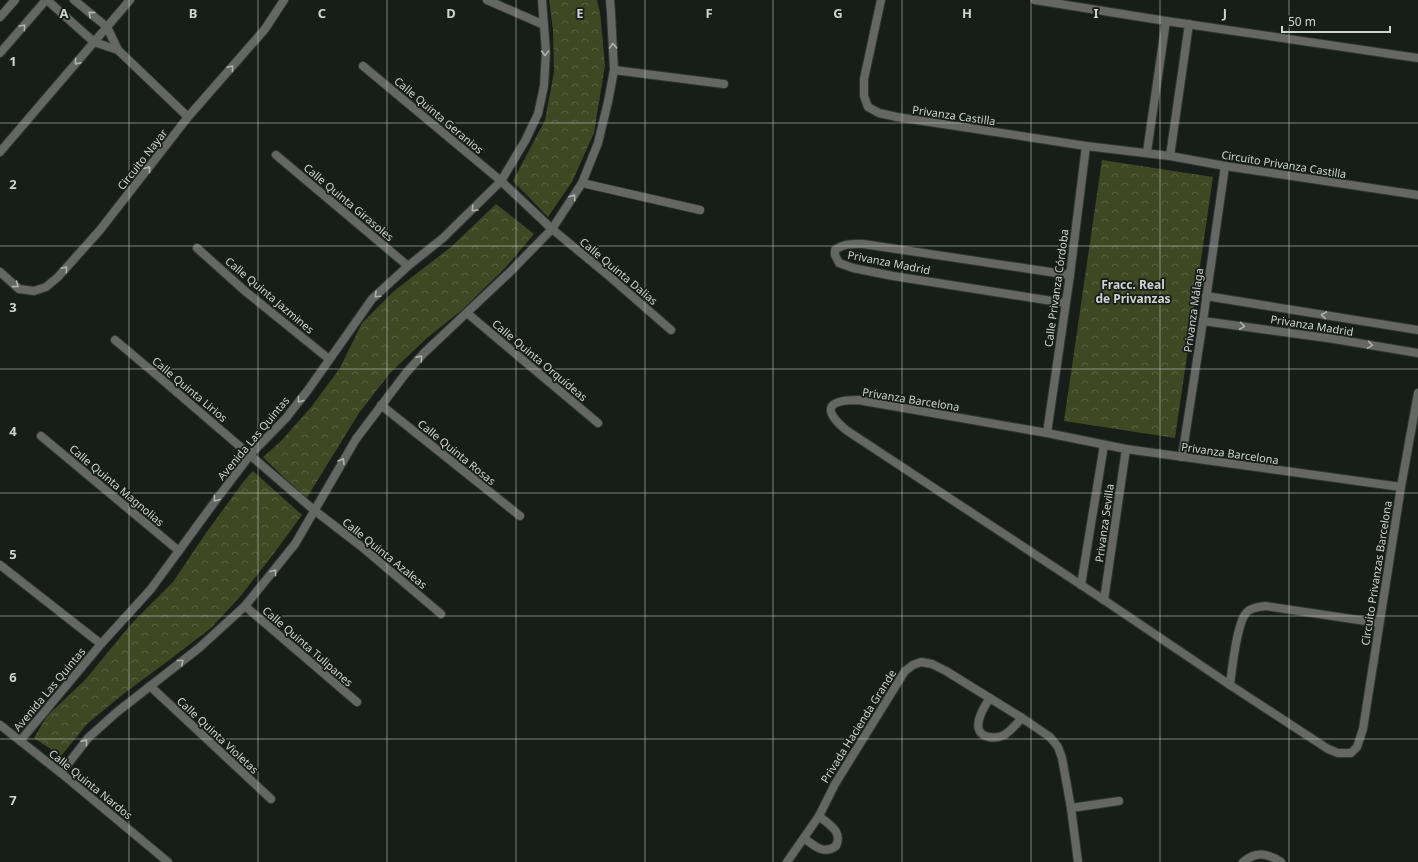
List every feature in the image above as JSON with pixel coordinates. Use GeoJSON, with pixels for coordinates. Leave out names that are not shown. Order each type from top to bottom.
{"type":"FeatureCollection","features":[{"type":"Feature","properties":{"kind":"street"},"geometry":{"type":"LineString","coordinates":[[0,18],[15,0]]}},
{"type":"Feature","properties":{"kind":"street"},"geometry":{"type":"LineString","coordinates":[[0,53],[46,0],[94,42],[118,50]]}},
{"type":"Feature","properties":{"kind":"street"},"geometry":{"type":"LineString","coordinates":[[74,0],[107,27],[118,50],[188,117]]}},
{"type":"Feature","properties":{"kind":"street"},"geometry":{"type":"LineString","coordinates":[[0,152],[130,0]]}},
{"type":"Feature","properties":{"kind":"street","name":"Circuito Nayar"},"geometry":{"type":"LineString","coordinates":[[0,272],[19,289],[34,291],[46,287],[58,277],[100,230],[188,117],[265,29],[284,0]]}},
{"type":"Feature","properties":{"kind":"street"},"geometry":{"type":"LineString","coordinates":[[487,0],[544,25]]}},
{"type":"Feature","properties":{"kind":"street","name":"Avenida Las Quintas"},"geometry":{"type":"LineString","coordinates":[[20,741],[101,644],[151,589],[250,455],[286,418],[372,299],[408,266],[443,238],[501,181],[526,141],[538,114],[544,86],[546,52],[542,0]]}},
{"type":"Feature","properties":{"kind":"street"},"geometry":{"type":"LineString","coordinates":[[61,773],[88,738],[117,712],[199,648],[245,606],[295,544],[356,439],[381,405],[424,354],[552,229],[582,182],[598,143],[614,70],[610,0]]}},
{"type":"Feature","properties":{"kind":"street","name":"Privanza Castilla"},"geometry":{"type":"LineString","coordinates":[[881,0],[864,79],[864,96],[868,107],[879,113],[897,117],[1086,146],[1147,152]]}},
{"type":"Feature","properties":{"kind":"street"},"geometry":{"type":"LineString","coordinates":[[1036,0],[1166,21],[1418,58]]}},
{"type":"Feature","properties":{"kind":"street"},"geometry":{"type":"LineString","coordinates":[[1147,152],[1166,21]]}},
{"type":"Feature","properties":{"kind":"street"},"geometry":{"type":"LineString","coordinates":[[1170,156],[1189,24]]}},
{"type":"Feature","properties":{"kind":"street","name":"Calle Quinta Geranios"},"geometry":{"type":"LineString","coordinates":[[363,66],[501,181],[552,229]]}},
{"type":"Feature","properties":{"kind":"street"},"geometry":{"type":"LineString","coordinates":[[614,70],[724,84]]}},
{"type":"Feature","properties":{"kind":"street","name":"Calle Privanza Córdoba"},"geometry":{"type":"LineString","coordinates":[[1047,433],[1070,275],[1086,146]]}},
{"type":"Feature","properties":{"kind":"street","name":"Circuito Privanza Castilla"},"geometry":{"type":"LineString","coordinates":[[1147,152],[1225,166],[1418,195]]}},
{"type":"Feature","properties":{"kind":"street","name":"Calle Quinta Girasoles"},"geometry":{"type":"LineString","coordinates":[[276,155],[408,266]]}},
{"type":"Feature","properties":{"kind":"street","name":"Privanza Málaga"},"geometry":{"type":"LineString","coordinates":[[1182,457],[1225,166]]}},
{"type":"Feature","properties":{"kind":"street"},"geometry":{"type":"LineString","coordinates":[[582,182],[700,210]]}},
{"type":"Feature","properties":{"kind":"street","name":"Calle Quinta Dalias"},"geometry":{"type":"LineString","coordinates":[[552,229],[671,330]]}},
{"type":"Feature","properties":{"kind":"street","name":"Privanza Madrid"},"geometry":{"type":"LineString","coordinates":[[1065,303],[853,268],[839,263],[835,255],[835,250],[840,246],[863,244],[1070,275]]}},
{"type":"Feature","properties":{"kind":"street","name":"Calle Quinta Jazmines"},"geometry":{"type":"LineString","coordinates":[[197,248],[245,290],[329,359]]}},
{"type":"Feature","properties":{"kind":"street","name":"Privanza Madrid"},"geometry":{"type":"LineString","coordinates":[[1206,296],[1418,330]]}},
{"type":"Feature","properties":{"kind":"street","name":"Calle Quinta Orquídeas"},"geometry":{"type":"LineString","coordinates":[[467,313],[598,423]]}},
{"type":"Feature","properties":{"kind":"street","name":"Privanza Madrid"},"geometry":{"type":"LineString","coordinates":[[1203,321],[1334,339],[1418,353]]}},
{"type":"Feature","properties":{"kind":"street","name":"Calle Quinta Lirios"},"geometry":{"type":"LineString","coordinates":[[115,340],[314,510]]}},
{"type":"Feature","properties":{"kind":"street","name":"Circuito Privanzas Barcelona"},"geometry":{"type":"LineString","coordinates":[[1350,753],[1357,747],[1363,728],[1401,488],[1418,393]]}},
{"type":"Feature","properties":{"kind":"street","name":"Privanza Barcelona"},"geometry":{"type":"LineString","coordinates":[[1350,753],[1338,753],[1328,748],[1230,685],[846,430],[835,421],[831,412],[832,406],[837,402],[858,400],[1047,433],[1126,449],[1401,488]]}},
{"type":"Feature","properties":{"kind":"street","name":"Calle Quinta Rosas"},"geometry":{"type":"LineString","coordinates":[[381,405],[520,516]]}},
{"type":"Feature","properties":{"kind":"street","name":"Calle Quinta Magnolias"},"geometry":{"type":"LineString","coordinates":[[41,436],[179,551]]}},
{"type":"Feature","properties":{"kind":"street","name":"Privanza Sevilla"},"geometry":{"type":"LineString","coordinates":[[1081,586],[1104,445]]}},
{"type":"Feature","properties":{"kind":"street","name":"Privanza Sevilla"},"geometry":{"type":"LineString","coordinates":[[1104,600],[1126,449]]}},
{"type":"Feature","properties":{"kind":"street","name":"Calle Quinta Azaleas"},"geometry":{"type":"LineString","coordinates":[[314,510],[362,547],[441,614]]}},
{"type":"Feature","properties":{"kind":"street"},"geometry":{"type":"LineString","coordinates":[[0,566],[101,644]]}},
{"type":"Feature","properties":{"kind":"street","name":"Calle Quinta Tulipanes"},"geometry":{"type":"LineString","coordinates":[[245,606],[357,702]]}},
{"type":"Feature","properties":{"kind":"street"},"geometry":{"type":"LineString","coordinates":[[1230,685],[1242,618],[1247,611],[1255,607],[1265,606],[1379,623]]}},
{"type":"Feature","properties":{"kind":"street","name":"Privada Hacienda Grande"},"geometry":{"type":"LineString","coordinates":[[787,862],[819,816],[835,784],[905,671],[913,665],[921,662],[932,664],[946,671],[990,698],[1050,737],[1058,747],[1062,758],[1071,808],[1078,862]]}},
{"type":"Feature","properties":{"kind":"street","name":"Calle Quinta Violetas"},"geometry":{"type":"LineString","coordinates":[[150,686],[271,799]]}},
{"type":"Feature","properties":{"kind":"street"},"geometry":{"type":"LineString","coordinates":[[990,698],[982,711],[978,723],[979,731],[984,735],[997,737],[1004,735],[1010,731],[1022,718]]}},
{"type":"Feature","properties":{"kind":"street","name":"Calle Quinta Nardos"},"geometry":{"type":"LineString","coordinates":[[0,724],[168,862]]}},
{"type":"Feature","properties":{"kind":"street"},"geometry":{"type":"LineString","coordinates":[[1071,808],[1118,802]]}},
{"type":"Feature","properties":{"kind":"street"},"geometry":{"type":"LineString","coordinates":[[804,838],[822,850],[828,851],[836,846],[839,837],[838,833],[819,816]]}},
{"type":"Feature","properties":{"kind":"street"},"geometry":{"type":"LineString","coordinates":[[1243,862],[1250,856],[1257,854],[1266,855],[1281,862]]}},
{"type":"Feature","properties":{"kind":"green space"},"geometry":{"type":"Polygon","coordinates":[[[549,0],[597,0],[600,12],[605,65],[594,133],[572,182],[548,217],[513,181],[545,120],[554,72],[553,30],[549,0]]]}},
{"type":"Feature","properties":{"kind":"green space"},"geometry":{"type":"Polygon","coordinates":[[[1102,160],[1213,177],[1175,438],[1064,421],[1102,160]]]}},
{"type":"Feature","properties":{"kind":"green space"},"geometry":{"type":"Polygon","coordinates":[[[496,204],[534,234],[506,267],[463,309],[427,338],[390,373],[359,413],[306,499],[263,457],[281,441],[312,406],[340,368],[362,323],[394,291],[451,247],[496,204]]]}},
{"type":"Feature","properties":{"kind":"green space"},"geometry":{"type":"Polygon","coordinates":[[[253,471],[302,515],[239,598],[211,628],[122,695],[87,724],[61,756],[34,738],[47,716],[85,680],[132,623],[173,582],[206,533],[253,471]]]}},
{"type":"Feature","properties":{"kind":"district","name":"Fracc. Real de Privanzas"},"geometry":{"type":"Point","coordinates":[1133,291]}}]}
